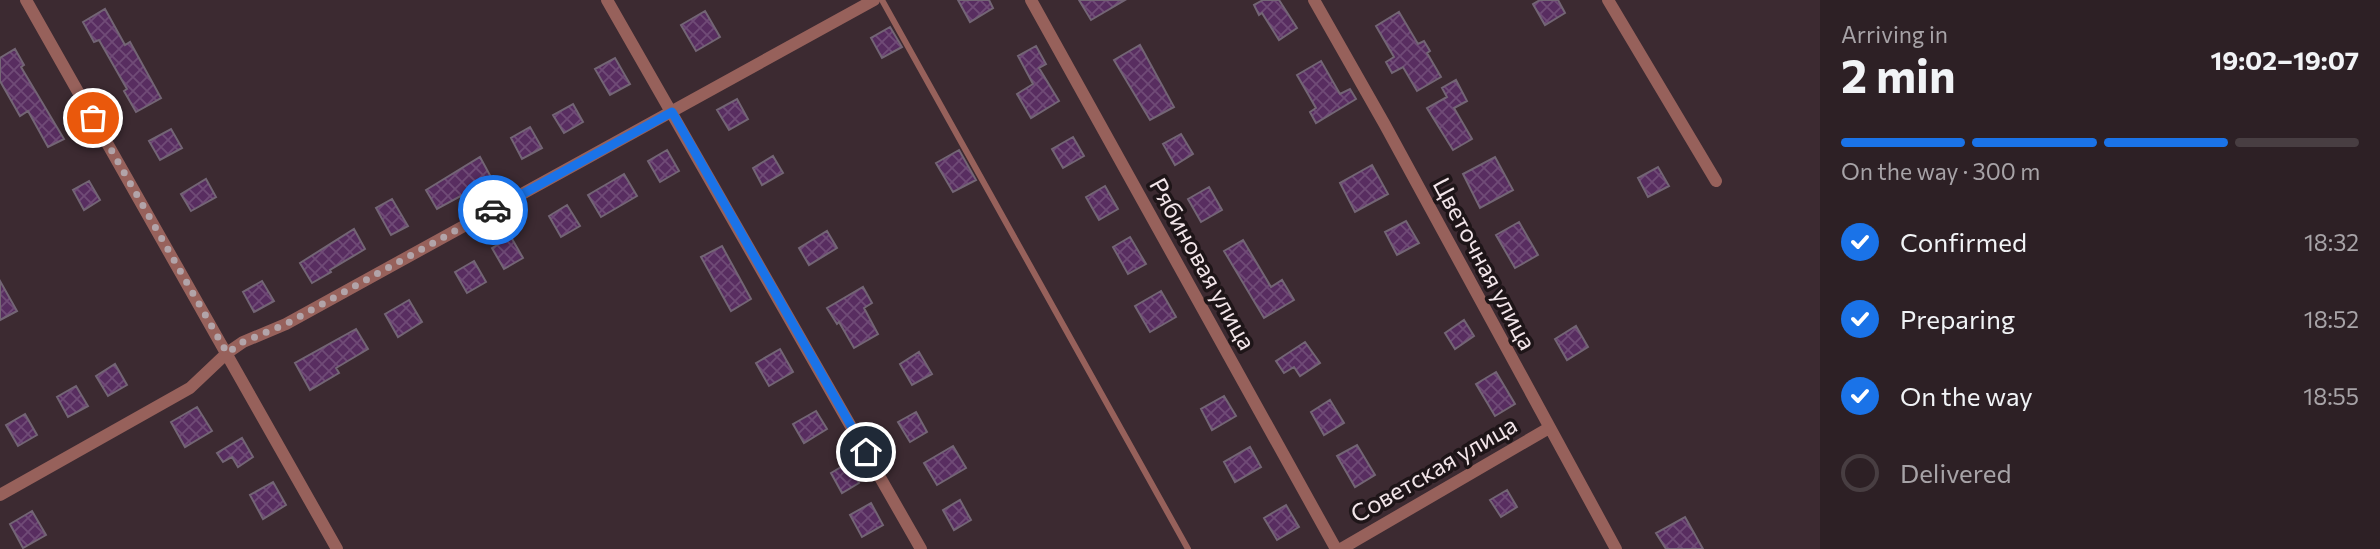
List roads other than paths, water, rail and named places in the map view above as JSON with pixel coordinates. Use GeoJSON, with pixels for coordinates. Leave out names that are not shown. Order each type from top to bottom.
{"type":"FeatureCollection","features":[{"type":"Feature","properties":{"kind":"street"},"geometry":{"type":"LineString","coordinates":[[26,0],[337,549]]}},
{"type":"Feature","properties":{"kind":"street"},"geometry":{"type":"LineString","coordinates":[[607,0],[921,549]]}},
{"type":"Feature","properties":{"kind":"street"},"geometry":{"type":"LineString","coordinates":[[0,495],[191,388],[227,353],[243,342],[286,324],[874,0]]}},
{"type":"Feature","properties":{"kind":"street","name":"Рябиновая улица"},"geometry":{"type":"LineString","coordinates":[[1031,0],[1338,549]]}},
{"type":"Feature","properties":{"kind":"street","name":"Цветочная улица"},"geometry":{"type":"LineString","coordinates":[[1314,0],[1616,549]]}},
{"type":"Feature","properties":{"kind":"street"},"geometry":{"type":"LineString","coordinates":[[1608,0],[1716,181]]}},
{"type":"Feature","properties":{"kind":"street","name":"Советская улица"},"geometry":{"type":"LineString","coordinates":[[1338,549],[1549,428]]}},
{"type":"Feature","properties":{"kind":"lane"},"geometry":{"type":"LineString","coordinates":[[882,0],[1188,549]]}}]}
